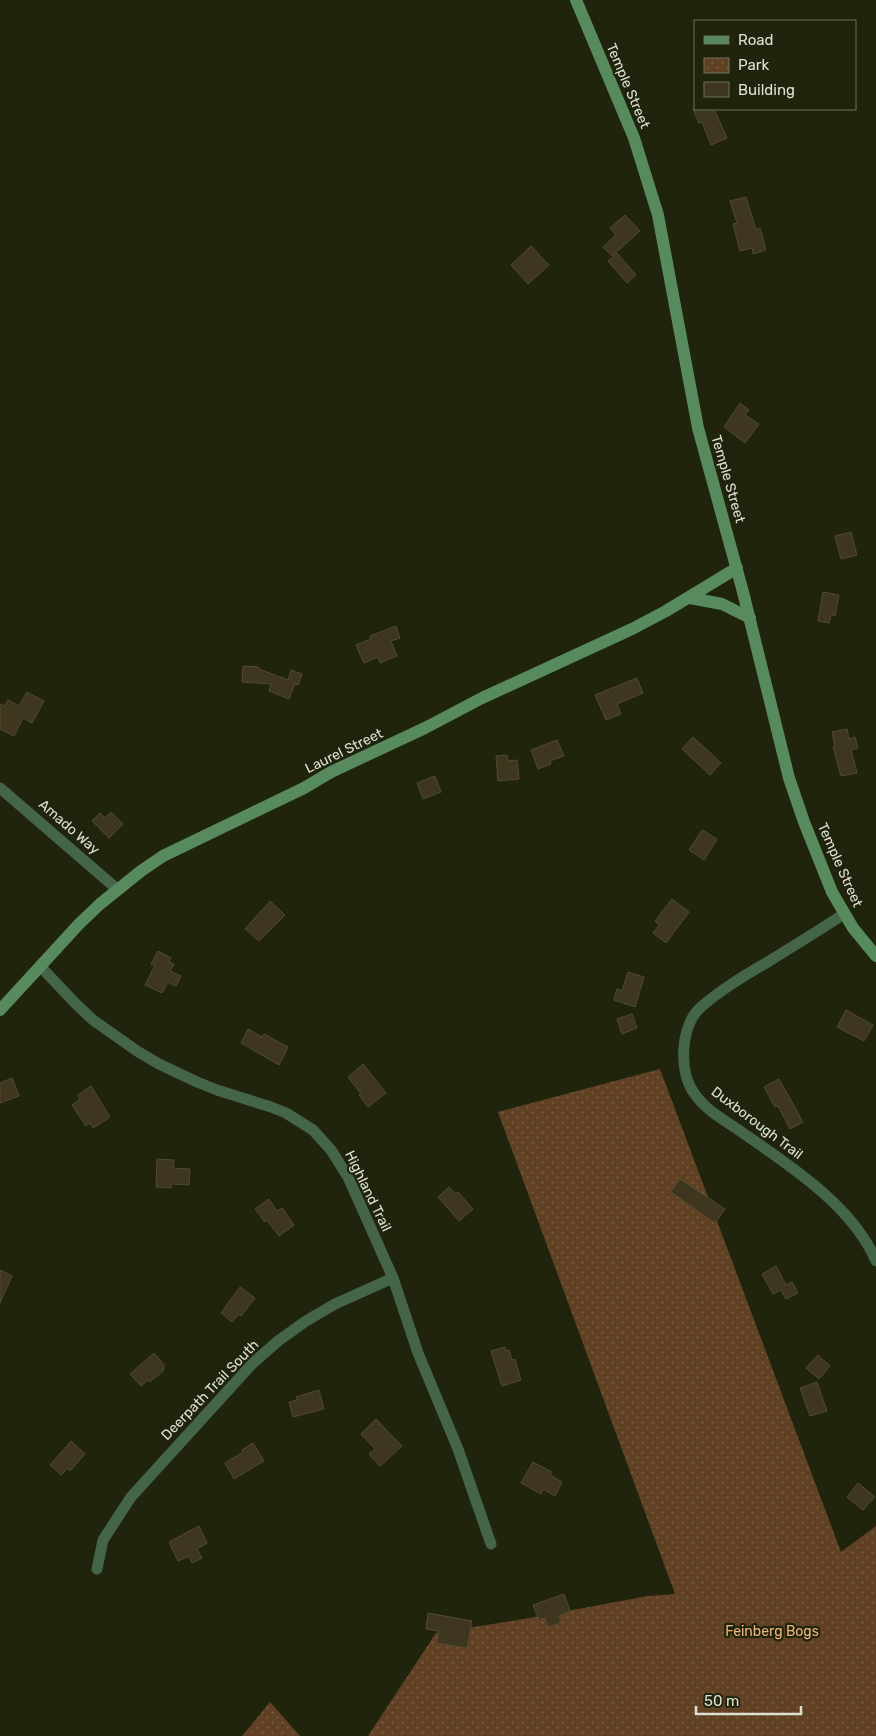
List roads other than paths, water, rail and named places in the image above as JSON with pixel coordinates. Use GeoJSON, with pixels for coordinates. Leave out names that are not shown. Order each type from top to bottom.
{"type":"FeatureCollection","features":[{"type":"Feature","properties":{"kind":"main road","name":"Temple Street"},"geometry":{"type":"LineString","coordinates":[[576,0],[634,138],[654,198],[665,245],[686,370],[698,428],[737,568],[789,778],[822,868],[844,914],[876,956]]}},
{"type":"Feature","properties":{"kind":"main road","name":"Laurel Street"},"geometry":{"type":"LineString","coordinates":[[0,1010],[79,924],[117,889],[184,844],[426,728],[482,698],[632,629],[690,598],[737,568]]}},
{"type":"Feature","properties":{"kind":"main road"},"geometry":{"type":"LineString","coordinates":[[690,598],[711,600],[750,618]]}},
{"type":"Feature","properties":{"kind":"street","name":"Amado Way"},"geometry":{"type":"LineString","coordinates":[[0,788],[117,889]]}},
{"type":"Feature","properties":{"kind":"street","name":"Duxborough Trail"},"geometry":{"type":"LineString","coordinates":[[844,914],[740,979],[700,1008],[691,1018],[686,1031],[684,1060],[688,1082],[705,1107],[789,1165],[828,1198],[854,1226],[873,1253],[876,1261]]}},
{"type":"Feature","properties":{"kind":"street","name":"Highland Trail"},"geometry":{"type":"LineString","coordinates":[[40,966],[93,1020],[137,1051],[197,1082],[271,1107],[300,1121],[313,1130],[331,1150],[348,1177],[392,1278],[418,1353],[458,1449],[491,1544]]}},
{"type":"Feature","properties":{"kind":"street","name":"Deerpath Trail South"},"geometry":{"type":"LineString","coordinates":[[98,1569],[103,1540],[131,1497],[253,1363],[278,1341],[335,1304],[392,1278]]}},
{"type":"Feature","properties":{"kind":"park label","name":"Feinberg Bogs"},"geometry":{"type":"Point","coordinates":[772,1631]}}]}
